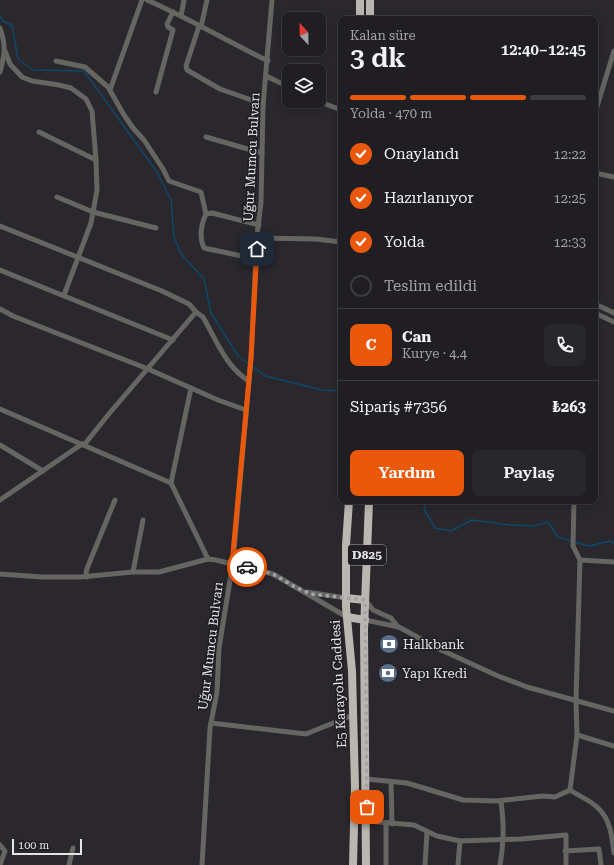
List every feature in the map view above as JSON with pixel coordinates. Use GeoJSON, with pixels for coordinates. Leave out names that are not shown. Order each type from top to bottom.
{"type":"FeatureCollection","features":[{"type":"Feature","properties":{"kind":"highway"},"geometry":{"type":"LineString","coordinates":[[360,0],[360,16]]}},
{"type":"Feature","properties":{"kind":"highway"},"geometry":{"type":"LineString","coordinates":[[370,0],[370,16]]}},
{"type":"Feature","properties":{"kind":"highway","name":"E5 Karayolu Caddesi"},"geometry":{"type":"LineString","coordinates":[[349,504],[346,545],[346,598],[352,671],[355,787],[353,865]]}},
{"type":"Feature","properties":{"kind":"highway","name":"E5 Karayolu Caddesi"},"geometry":{"type":"LineString","coordinates":[[366,865],[365,600],[369,504]]}},
{"type":"Feature","properties":{"kind":"highway"},"geometry":{"type":"LineString","coordinates":[[346,598],[365,600]]}},
{"type":"Feature","properties":{"kind":"highway"},"geometry":{"type":"LineString","coordinates":[[347,617],[365,620]]}},
{"type":"Feature","properties":{"kind":"street"},"geometry":{"type":"LineString","coordinates":[[110,90],[142,0]]}},
{"type":"Feature","properties":{"kind":"street"},"geometry":{"type":"LineString","coordinates":[[147,0],[268,61]]}},
{"type":"Feature","properties":{"kind":"street"},"geometry":{"type":"LineString","coordinates":[[181,16],[184,0]]}},
{"type":"Feature","properties":{"kind":"street"},"geometry":{"type":"LineString","coordinates":[[207,0],[200,26],[186,66],[187,70],[220,89],[258,102],[263,106]]}},
{"type":"Feature","properties":{"kind":"street","name":"Uğur Mumcu Bulvarı"},"geometry":{"type":"LineString","coordinates":[[202,865],[211,723],[218,692],[218,648],[232,564],[250,372],[257,238],[261,203],[263,106],[272,0]]}},
{"type":"Feature","properties":{"kind":"street"},"geometry":{"type":"LineString","coordinates":[[156,92],[173,30],[168,27],[167,24],[173,12]]}},
{"type":"Feature","properties":{"kind":"street"},"geometry":{"type":"LineString","coordinates":[[0,28],[4,40],[5,51],[10,64],[22,77],[32,81],[71,88],[86,100],[92,110],[96,160],[96,190],[93,212],[91,223],[79,258],[64,295]]}},
{"type":"Feature","properties":{"kind":"street"},"geometry":{"type":"LineString","coordinates":[[0,72],[5,51]]}},
{"type":"Feature","properties":{"kind":"street"},"geometry":{"type":"LineString","coordinates":[[598,103],[614,51]]}},
{"type":"Feature","properties":{"kind":"street"},"geometry":{"type":"LineString","coordinates":[[56,61],[85,67],[110,90],[124,115],[144,140],[169,181],[201,192],[206,214],[203,220],[201,233],[204,248],[256,260]]}},
{"type":"Feature","properties":{"kind":"street"},"geometry":{"type":"LineString","coordinates":[[266,76],[282,84]]}},
{"type":"Feature","properties":{"kind":"street"},"geometry":{"type":"LineString","coordinates":[[326,104],[338,109]]}},
{"type":"Feature","properties":{"kind":"street"},"geometry":{"type":"LineString","coordinates":[[39,132],[96,160]]}},
{"type":"Feature","properties":{"kind":"street"},"geometry":{"type":"LineString","coordinates":[[206,137],[262,153]]}},
{"type":"Feature","properties":{"kind":"street"},"geometry":{"type":"LineString","coordinates":[[598,174],[614,177]]}},
{"type":"Feature","properties":{"kind":"street"},"geometry":{"type":"LineString","coordinates":[[57,197],[93,212],[156,228]]}},
{"type":"Feature","properties":{"kind":"street"},"geometry":{"type":"LineString","coordinates":[[206,214],[212,213],[259,225]]}},
{"type":"Feature","properties":{"kind":"street"},"geometry":{"type":"LineString","coordinates":[[0,226],[162,291],[189,304],[203,317],[230,365],[239,375],[249,381]]}},
{"type":"Feature","properties":{"kind":"street"},"geometry":{"type":"LineString","coordinates":[[257,238],[316,239],[338,242]]}},
{"type":"Feature","properties":{"kind":"street"},"geometry":{"type":"LineString","coordinates":[[0,270],[173,340]]}},
{"type":"Feature","properties":{"kind":"street"},"geometry":{"type":"LineString","coordinates":[[598,305],[614,313]]}},
{"type":"Feature","properties":{"kind":"street"},"geometry":{"type":"LineString","coordinates":[[0,309],[218,400],[246,410]]}},
{"type":"Feature","properties":{"kind":"street"},"geometry":{"type":"LineString","coordinates":[[0,500],[83,445],[196,312]]}},
{"type":"Feature","properties":{"kind":"street"},"geometry":{"type":"LineString","coordinates":[[598,314],[614,322]]}},
{"type":"Feature","properties":{"kind":"street"},"geometry":{"type":"LineString","coordinates":[[191,388],[171,483],[208,559]]}},
{"type":"Feature","properties":{"kind":"street"},"geometry":{"type":"LineString","coordinates":[[0,409],[171,483]]}},
{"type":"Feature","properties":{"kind":"street"},"geometry":{"type":"LineString","coordinates":[[0,445],[43,471]]}},
{"type":"Feature","properties":{"kind":"street"},"geometry":{"type":"LineString","coordinates":[[87,577],[86,572],[88,566],[115,500]]}},
{"type":"Feature","properties":{"kind":"street"},"geometry":{"type":"LineString","coordinates":[[570,790],[576,735],[580,560],[573,546],[574,504]]}},
{"type":"Feature","properties":{"kind":"street"},"geometry":{"type":"LineString","coordinates":[[133,572],[143,520]]}},
{"type":"Feature","properties":{"kind":"street"},"geometry":{"type":"LineString","coordinates":[[0,574],[42,577],[87,577],[133,572],[158,572],[208,559],[273,574],[347,617]]}},
{"type":"Feature","properties":{"kind":"street"},"geometry":{"type":"LineString","coordinates":[[580,560],[614,562]]}},
{"type":"Feature","properties":{"kind":"street"},"geometry":{"type":"LineString","coordinates":[[295,587],[311,594],[346,598]]}},
{"type":"Feature","properties":{"kind":"street"},"geometry":{"type":"LineString","coordinates":[[365,600],[373,610],[391,618],[399,627]]}},
{"type":"Feature","properties":{"kind":"street"},"geometry":{"type":"LineString","coordinates":[[365,620],[399,627],[439,649],[498,676],[527,687],[614,711]]}},
{"type":"Feature","properties":{"kind":"street"},"geometry":{"type":"LineString","coordinates":[[211,723],[306,734],[353,715]]}},
{"type":"Feature","properties":{"kind":"street"},"geometry":{"type":"LineString","coordinates":[[576,735],[614,746]]}},
{"type":"Feature","properties":{"kind":"street"},"geometry":{"type":"LineString","coordinates":[[366,779],[407,783],[463,800],[501,801],[543,796],[555,797],[570,790]]}},
{"type":"Feature","properties":{"kind":"street"},"geometry":{"type":"LineString","coordinates":[[391,782],[392,824]]}},
{"type":"Feature","properties":{"kind":"street"},"geometry":{"type":"LineString","coordinates":[[570,790],[599,808],[606,818],[611,832],[614,853]]}},
{"type":"Feature","properties":{"kind":"street"},"geometry":{"type":"LineString","coordinates":[[500,865],[504,839],[504,821],[501,801]]}},
{"type":"Feature","properties":{"kind":"street"},"geometry":{"type":"LineString","coordinates":[[367,821],[414,825],[437,836],[460,841],[521,839],[566,835],[566,865]]}},
{"type":"Feature","properties":{"kind":"street"},"geometry":{"type":"LineString","coordinates":[[386,823],[386,865]]}},
{"type":"Feature","properties":{"kind":"street"},"geometry":{"type":"LineString","coordinates":[[425,865],[427,832]]}},
{"type":"Feature","properties":{"kind":"street"},"geometry":{"type":"LineString","coordinates":[[458,865],[460,841]]}},
{"type":"Feature","properties":{"kind":"street"},"geometry":{"type":"LineString","coordinates":[[0,845],[5,851],[0,865]]}},
{"type":"Feature","properties":{"kind":"street"},"geometry":{"type":"LineString","coordinates":[[69,865],[72,848]]}},
{"type":"Feature","properties":{"kind":"street"},"geometry":{"type":"LineString","coordinates":[[565,851],[599,849],[601,865]]}},
{"type":"Feature","properties":{"kind":"waterway"},"geometry":{"type":"LineString","coordinates":[[0,16],[3,21],[12,25],[18,59],[33,70],[84,71],[157,172],[171,200],[174,237],[181,254],[204,279],[211,313],[238,356],[249,364]]}},
{"type":"Feature","properties":{"kind":"waterway"},"geometry":{"type":"LineString","coordinates":[[252,366],[265,376],[322,390],[338,391]]}},
{"type":"Feature","properties":{"kind":"waterway"},"geometry":{"type":"LineString","coordinates":[[425,504],[424,509],[435,528],[451,531],[472,520],[510,525],[534,526],[548,522],[558,537],[571,541]]}},
{"type":"Feature","properties":{"kind":"waterway"},"geometry":{"type":"LineString","coordinates":[[575,542],[589,546],[610,541],[614,543]]}},
{"type":"Feature","properties":{"kind":"way so far"},"geometry":{"type":"LineString","coordinates":[[247,567],[273,574],[295,587],[311,594],[365,600],[364,630],[367,807]]}},
{"type":"Feature","properties":{"kind":"place","name":"Halkbank"},"geometry":{"type":"Point","coordinates":[389,644]}},
{"type":"Feature","properties":{"kind":"place","name":"Yapı Kredi"},"geometry":{"type":"Point","coordinates":[388,673]}},
{"type":"Feature","properties":{"kind":"route"},"geometry":{"type":"LineString","coordinates":[[247,567],[232,564],[251,358],[257,249]]}}]}
